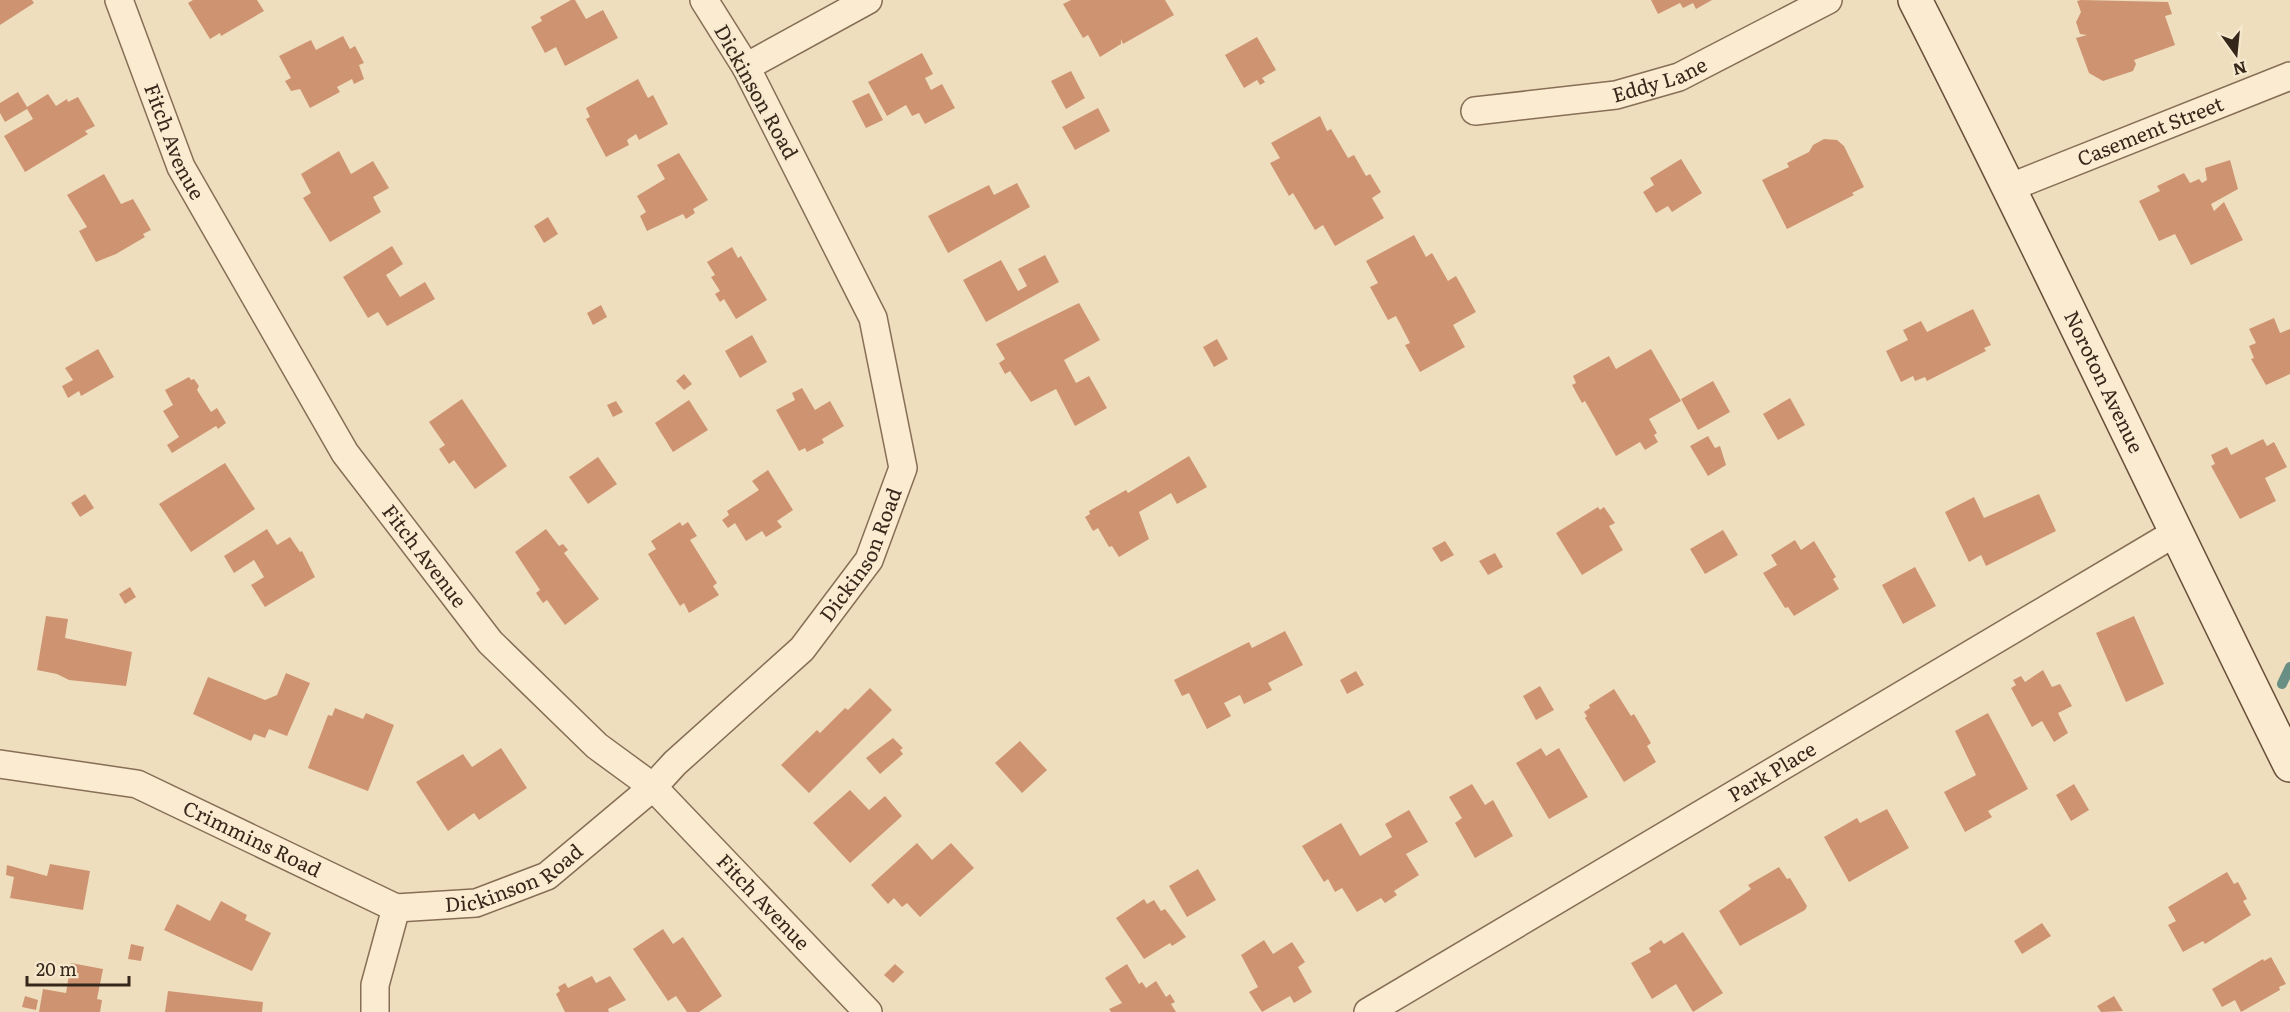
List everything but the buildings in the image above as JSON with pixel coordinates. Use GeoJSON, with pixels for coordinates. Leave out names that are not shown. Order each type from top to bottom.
{"type":"FeatureCollection","features":[{"type":"Feature","properties":{"kind":"main road","name":"Noroton Avenue"},"geometry":{"type":"LineString","coordinates":[[1915,0],[2011,187],[2175,533],[2290,765]]}},
{"type":"Feature","properties":{"kind":"street","name":"Fitch Avenue"},"geometry":{"type":"LineString","coordinates":[[119,0],[181,167],[345,453],[490,642],[597,746],[653,787],[868,1012]]}},
{"type":"Feature","properties":{"kind":"street","name":"Dickinson Road"},"geometry":{"type":"LineString","coordinates":[[396,908],[476,903],[547,876],[653,787],[675,763],[802,649],[869,560],[903,468],[873,318],[746,67],[704,0]]}},
{"type":"Feature","properties":{"kind":"street"},"geometry":{"type":"LineString","coordinates":[[746,67],[868,0]]}},
{"type":"Feature","properties":{"kind":"street","name":"Eddy Lane"},"geometry":{"type":"LineString","coordinates":[[1475,111],[1616,95],[1679,77],[1828,0]]}},
{"type":"Feature","properties":{"kind":"street","name":"Casement Street"},"geometry":{"type":"LineString","coordinates":[[2011,187],[2290,76]]}},
{"type":"Feature","properties":{"kind":"street","name":"Park Place"},"geometry":{"type":"LineString","coordinates":[[1368,1012],[2175,533]]}},
{"type":"Feature","properties":{"kind":"street","name":"Crimmins Road"},"geometry":{"type":"LineString","coordinates":[[0,764],[137,784],[396,908]]}},
{"type":"Feature","properties":{"kind":"street"},"geometry":{"type":"LineString","coordinates":[[375,1012],[375,985],[396,908]]}},
{"type":"Feature","properties":{"kind":"waterway"},"geometry":{"type":"LineString","coordinates":[[2282,684],[2290,667]]}}]}
